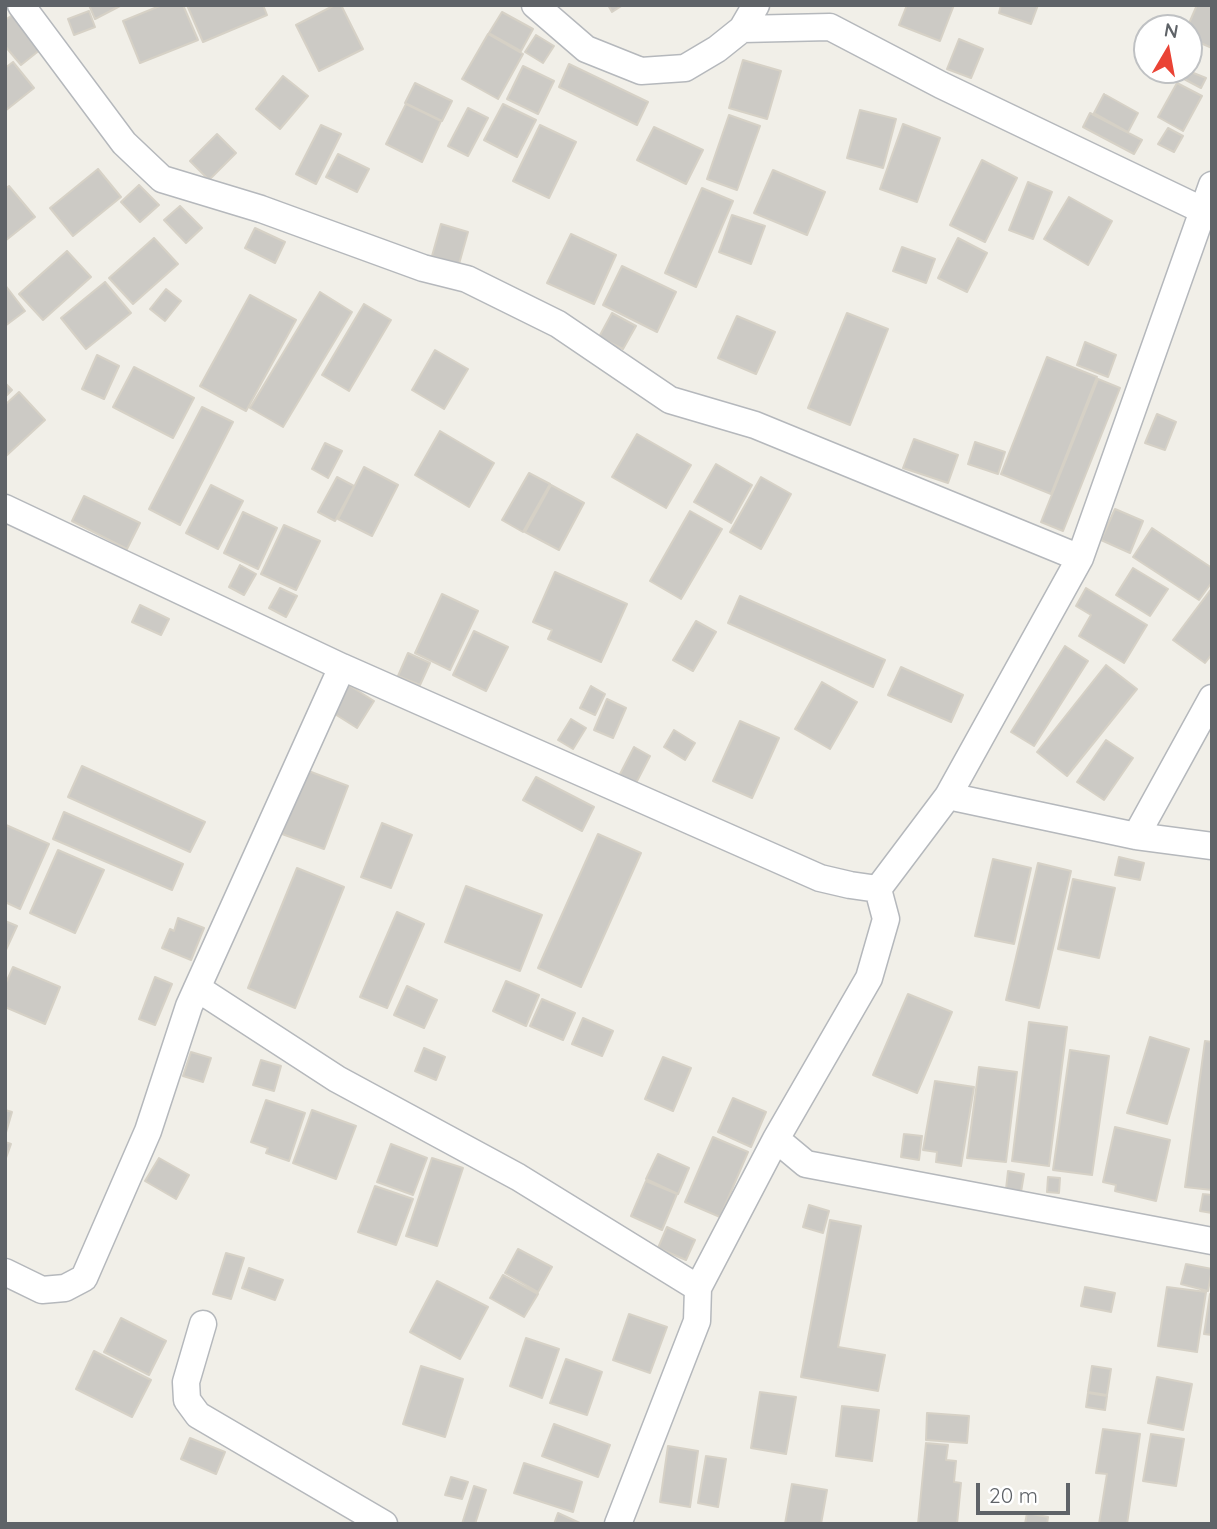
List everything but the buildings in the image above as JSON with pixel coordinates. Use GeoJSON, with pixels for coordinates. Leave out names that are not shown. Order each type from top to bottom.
{"type":"FeatureCollection","features":[{"type":"Feature","properties":{"kind":"street"},"geometry":{"type":"LineString","coordinates":[[21,5],[124,143],[162,179],[261,209],[423,268],[467,279],[558,324],[670,400],[755,425],[1080,558]]}},
{"type":"Feature","properties":{"kind":"street"},"geometry":{"type":"LineString","coordinates":[[535,5],[586,49],[641,71],[685,68],[717,49],[742,29],[756,5]]}},
{"type":"Feature","properties":{"kind":"street"},"geometry":{"type":"LineString","coordinates":[[816,5],[830,27]]}},
{"type":"Feature","properties":{"kind":"street"},"geometry":{"type":"LineString","coordinates":[[742,29],[830,27],[941,85],[1202,210]]}},
{"type":"Feature","properties":{"kind":"street"},"geometry":{"type":"LineString","coordinates":[[878,889],[948,796],[1080,558],[1212,185]]}},
{"type":"Feature","properties":{"kind":"street"},"geometry":{"type":"LineString","coordinates":[[5,508],[342,667],[820,878],[878,889]]}},
{"type":"Feature","properties":{"kind":"street"},"geometry":{"type":"LineString","coordinates":[[5,1272],[42,1290],[65,1288],[84,1278],[148,1131],[197,988],[342,667]]}},
{"type":"Feature","properties":{"kind":"street"},"geometry":{"type":"LineString","coordinates":[[1136,836],[1212,698]]}},
{"type":"Feature","properties":{"kind":"street"},"geometry":{"type":"LineString","coordinates":[[948,796],[1136,836],[1212,846]]}},
{"type":"Feature","properties":{"kind":"street"},"geometry":{"type":"LineString","coordinates":[[618,1524],[697,1321],[698,1288],[776,1139],[869,978],[886,919],[878,889]]}},
{"type":"Feature","properties":{"kind":"street"},"geometry":{"type":"LineString","coordinates":[[197,988],[337,1079],[518,1177],[698,1288]]}},
{"type":"Feature","properties":{"kind":"street"},"geometry":{"type":"LineString","coordinates":[[776,1139],[806,1164],[1212,1241]]}},
{"type":"Feature","properties":{"kind":"street"},"geometry":{"type":"LineString","coordinates":[[203,1324],[186,1382],[187,1401],[198,1415],[384,1524]]}}]}
